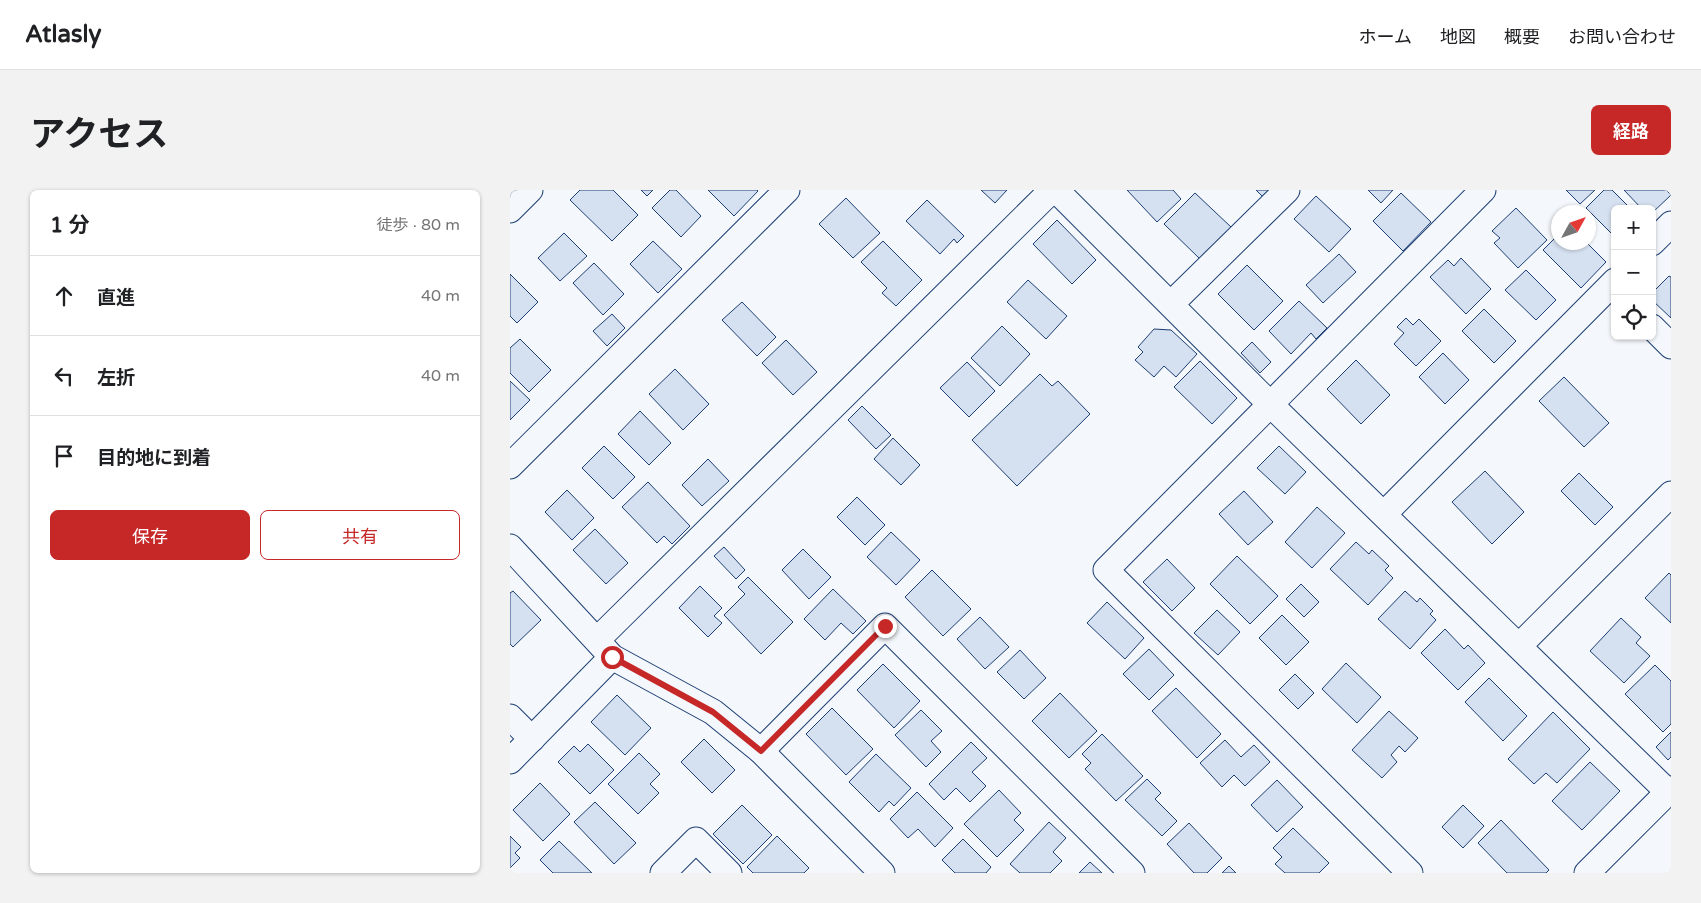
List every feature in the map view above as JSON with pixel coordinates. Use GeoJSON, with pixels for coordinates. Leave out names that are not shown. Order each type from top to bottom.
{"type":"FeatureCollection","features":[{"type":"Feature","properties":{"kind":"street"},"geometry":{"type":"LineString","coordinates":[[510,210],[530,190]]}},
{"type":"Feature","properties":{"kind":"street"},"geometry":{"type":"LineString","coordinates":[[510,466],[787,190]]}},
{"type":"Feature","properties":{"kind":"street"},"geometry":{"type":"LineString","coordinates":[[510,761],[532,739],[605,648],[1052,190]]}},
{"type":"Feature","properties":{"kind":"street"},"geometry":{"type":"LineString","coordinates":[[1056,190],[1270,404],[1670,790],[1587,873]]}},
{"type":"Feature","properties":{"kind":"street"},"geometry":{"type":"LineString","coordinates":[[1171,304],[1287,190]]}},
{"type":"Feature","properties":{"kind":"street"},"geometry":{"type":"LineString","coordinates":[[1410,873],[1106,570],[1483,190]]}},
{"type":"Feature","properties":{"kind":"street"},"geometry":{"type":"LineString","coordinates":[[1656,239],[1671,224]]}},
{"type":"Feature","properties":{"kind":"street"},"geometry":{"type":"LineString","coordinates":[[1384,514],[1611,288]]}},
{"type":"Feature","properties":{"kind":"street"},"geometry":{"type":"LineString","coordinates":[[1656,331],[1671,346]]}},
{"type":"Feature","properties":{"kind":"street"},"geometry":{"type":"LineString","coordinates":[[1519,646],[1671,494]]}},
{"type":"Feature","properties":{"kind":"street"},"geometry":{"type":"LineString","coordinates":[[510,548],[605,648],[713,712],[761,751],[882,873]]}},
{"type":"Feature","properties":{"kind":"street"},"geometry":{"type":"LineString","coordinates":[[761,751],[885,626],[1132,873]]}},
{"type":"Feature","properties":{"kind":"street"},"geometry":{"type":"LineString","coordinates":[[510,717],[532,739]]}},
{"type":"Feature","properties":{"kind":"street"},"geometry":{"type":"LineString","coordinates":[[663,873],[696,840],[730,873]]}},
{"type":"Feature","properties":{"kind":"building"},"geometry":{"type":"Polygon","coordinates":[[[580,190],[613,190],[638,215],[612,241],[570,200],[580,190]]]}},
{"type":"Feature","properties":{"kind":"building"},"geometry":{"type":"Polygon","coordinates":[[[641,190],[653,190],[647,196],[641,190]]]}},
{"type":"Feature","properties":{"kind":"building"},"geometry":{"type":"Polygon","coordinates":[[[670,190],[676,190],[701,216],[681,237],[652,208],[670,190]]]}},
{"type":"Feature","properties":{"kind":"building"},"geometry":{"type":"Polygon","coordinates":[[[708,190],[757,190],[758,191],[734,216],[708,190]]]}},
{"type":"Feature","properties":{"kind":"building"},"geometry":{"type":"Polygon","coordinates":[[[981,190],[1007,190],[995,203],[981,190]]]}},
{"type":"Feature","properties":{"kind":"building"},"geometry":{"type":"Polygon","coordinates":[[[1127,190],[1173,190],[1181,199],[1157,222],[1127,190]]]}},
{"type":"Feature","properties":{"kind":"building"},"geometry":{"type":"Polygon","coordinates":[[[1256,190],[1270,190],[1263,197],[1256,190]]]}},
{"type":"Feature","properties":{"kind":"building"},"geometry":{"type":"Polygon","coordinates":[[[1368,190],[1393,190],[1381,203],[1368,190]]]}},
{"type":"Feature","properties":{"kind":"building"},"geometry":{"type":"Polygon","coordinates":[[[1566,190],[1595,190],[1580,204],[1566,190]]]}},
{"type":"Feature","properties":{"kind":"building"},"geometry":{"type":"Polygon","coordinates":[[[1604,190],[1612,190],[1627,205],[1611,205],[1611,233],[1596,218],[1596,205],[1589,205],[1604,190]]]}},
{"type":"Feature","properties":{"kind":"building"},"geometry":{"type":"Polygon","coordinates":[[[1624,190],[1666,190],[1671,195],[1656,209],[1656,205],[1638,205],[1624,190]]]}},
{"type":"Feature","properties":{"kind":"building"},"geometry":{"type":"Polygon","coordinates":[[[1195,193],[1231,227],[1200,259],[1164,224],[1195,193]]]}},
{"type":"Feature","properties":{"kind":"building"},"geometry":{"type":"Polygon","coordinates":[[[1401,193],[1431,222],[1403,251],[1373,221],[1401,193]]]}},
{"type":"Feature","properties":{"kind":"building"},"geometry":{"type":"Polygon","coordinates":[[[1316,196],[1351,229],[1329,252],[1294,219],[1316,196]]]}},
{"type":"Feature","properties":{"kind":"building"},"geometry":{"type":"Polygon","coordinates":[[[846,198],[880,233],[853,258],[819,224],[846,198]]]}},
{"type":"Feature","properties":{"kind":"building"},"geometry":{"type":"Polygon","coordinates":[[[927,200],[964,236],[957,243],[954,239],[940,254],[906,221],[927,200]]]}},
{"type":"Feature","properties":{"kind":"building"},"geometry":{"type":"Polygon","coordinates":[[[1516,208],[1547,240],[1518,268],[1494,243],[1500,238],[1492,231],[1516,208]]]}},
{"type":"Feature","properties":{"kind":"building"},"geometry":{"type":"Polygon","coordinates":[[[1057,220],[1096,260],[1072,284],[1033,244],[1057,220]]]}},
{"type":"Feature","properties":{"kind":"building"},"geometry":{"type":"Polygon","coordinates":[[[564,233],[587,256],[560,281],[538,258],[564,233]]]}},
{"type":"Feature","properties":{"kind":"building"},"geometry":{"type":"Polygon","coordinates":[[[653,241],[682,269],[658,293],[630,264],[653,241]]]}},
{"type":"Feature","properties":{"kind":"building"},"geometry":{"type":"Polygon","coordinates":[[[883,241],[922,280],[896,306],[882,293],[887,288],[861,262],[883,241]]]}},
{"type":"Feature","properties":{"kind":"building"},"geometry":{"type":"Polygon","coordinates":[[[1551,242],[1551,250],[1594,250],[1606,262],[1581,288],[1543,250],[1551,242]]]}},
{"type":"Feature","properties":{"kind":"building"},"geometry":{"type":"Polygon","coordinates":[[[1339,254],[1356,272],[1323,303],[1306,285],[1339,254]]]}},
{"type":"Feature","properties":{"kind":"building"},"geometry":{"type":"Polygon","coordinates":[[[1461,258],[1491,289],[1466,314],[1430,277],[1448,260],[1454,266],[1461,258]]]}},
{"type":"Feature","properties":{"kind":"building"},"geometry":{"type":"Polygon","coordinates":[[[594,263],[624,294],[603,315],[573,283],[594,263]]]}},
{"type":"Feature","properties":{"kind":"building"},"geometry":{"type":"Polygon","coordinates":[[[1247,265],[1283,301],[1254,330],[1218,294],[1247,265]]]}},
{"type":"Feature","properties":{"kind":"building"},"geometry":{"type":"Polygon","coordinates":[[[1526,270],[1556,300],[1536,320],[1505,290],[1526,270]]]}},
{"type":"Feature","properties":{"kind":"building"},"geometry":{"type":"Polygon","coordinates":[[[510,274],[538,302],[517,323],[510,316],[510,274]]]}},
{"type":"Feature","properties":{"kind":"building"},"geometry":{"type":"Polygon","coordinates":[[[1669,276],[1671,277],[1671,318],[1656,304],[1656,289],[1669,276]]]}},
{"type":"Feature","properties":{"kind":"building"},"geometry":{"type":"Polygon","coordinates":[[[1028,280],[1067,316],[1046,339],[1007,302],[1028,280]]]}},
{"type":"Feature","properties":{"kind":"building"},"geometry":{"type":"Polygon","coordinates":[[[1299,301],[1327,328],[1316,339],[1311,333],[1291,354],[1269,331],[1299,301]]]}},
{"type":"Feature","properties":{"kind":"building"},"geometry":{"type":"Polygon","coordinates":[[[742,302],[776,337],[757,356],[722,320],[742,302]]]}},
{"type":"Feature","properties":{"kind":"building"},"geometry":{"type":"Polygon","coordinates":[[[1484,309],[1516,341],[1494,363],[1462,331],[1484,309]]]}},
{"type":"Feature","properties":{"kind":"building"},"geometry":{"type":"Polygon","coordinates":[[[612,314],[625,328],[607,346],[593,331],[612,314]]]}},
{"type":"Feature","properties":{"kind":"building"},"geometry":{"type":"Polygon","coordinates":[[[1406,318],[1413,325],[1419,319],[1441,341],[1416,366],[1394,344],[1404,333],[1397,327],[1406,318]]]}},
{"type":"Feature","properties":{"kind":"building"},"geometry":{"type":"Polygon","coordinates":[[[1002,326],[1030,354],[1000,386],[971,358],[1002,326]]]}},
{"type":"Feature","properties":{"kind":"building"},"geometry":{"type":"Polygon","coordinates":[[[1154,329],[1171,330],[1197,354],[1176,377],[1164,366],[1154,377],[1135,360],[1143,352],[1138,347],[1154,329]]]}},
{"type":"Feature","properties":{"kind":"building"},"geometry":{"type":"Polygon","coordinates":[[[520,339],[551,370],[529,392],[510,373],[510,348],[520,339]]]}},
{"type":"Feature","properties":{"kind":"building"},"geometry":{"type":"Polygon","coordinates":[[[786,340],[817,372],[793,395],[762,363],[786,340]]]}},
{"type":"Feature","properties":{"kind":"building"},"geometry":{"type":"Polygon","coordinates":[[[1252,342],[1271,362],[1260,373],[1241,353],[1252,342]]]}},
{"type":"Feature","properties":{"kind":"building"},"geometry":{"type":"Polygon","coordinates":[[[1443,353],[1469,380],[1445,404],[1419,377],[1443,353]]]}},
{"type":"Feature","properties":{"kind":"building"},"geometry":{"type":"Polygon","coordinates":[[[1356,360],[1390,395],[1361,424],[1327,389],[1356,360]]]}},
{"type":"Feature","properties":{"kind":"building"},"geometry":{"type":"Polygon","coordinates":[[[1200,361],[1237,398],[1212,424],[1174,387],[1200,361]]]}},
{"type":"Feature","properties":{"kind":"building"},"geometry":{"type":"Polygon","coordinates":[[[967,362],[995,391],[969,417],[940,388],[967,362]]]}},
{"type":"Feature","properties":{"kind":"building"},"geometry":{"type":"Polygon","coordinates":[[[675,369],[709,404],[683,430],[649,394],[675,369]]]}},
{"type":"Feature","properties":{"kind":"building"},"geometry":{"type":"Polygon","coordinates":[[[1040,374],[1052,386],[1058,381],[1090,414],[1017,486],[972,440],[1040,374]]]}},
{"type":"Feature","properties":{"kind":"building"},"geometry":{"type":"Polygon","coordinates":[[[1564,377],[1609,423],[1584,447],[1539,401],[1564,377]]]}},
{"type":"Feature","properties":{"kind":"building"},"geometry":{"type":"Polygon","coordinates":[[[510,381],[530,400],[510,420],[510,381]]]}},
{"type":"Feature","properties":{"kind":"building"},"geometry":{"type":"Polygon","coordinates":[[[862,406],[891,435],[876,449],[848,420],[862,406]]]}},
{"type":"Feature","properties":{"kind":"building"},"geometry":{"type":"Polygon","coordinates":[[[640,411],[671,443],[649,465],[618,434],[640,411]]]}},
{"type":"Feature","properties":{"kind":"building"},"geometry":{"type":"Polygon","coordinates":[[[893,438],[920,465],[901,485],[874,459],[893,438]]]}},
{"type":"Feature","properties":{"kind":"building"},"geometry":{"type":"Polygon","coordinates":[[[604,446],[635,477],[613,499],[582,468],[604,446]]]}},
{"type":"Feature","properties":{"kind":"building"},"geometry":{"type":"Polygon","coordinates":[[[1279,446],[1306,472],[1285,494],[1257,468],[1279,446]]]}},
{"type":"Feature","properties":{"kind":"building"},"geometry":{"type":"Polygon","coordinates":[[[708,459],[729,481],[702,506],[682,485],[708,459]]]}},
{"type":"Feature","properties":{"kind":"building"},"geometry":{"type":"Polygon","coordinates":[[[1485,471],[1524,512],[1492,544],[1452,502],[1485,471]]]}},
{"type":"Feature","properties":{"kind":"building"},"geometry":{"type":"Polygon","coordinates":[[[1579,473],[1613,507],[1595,525],[1561,491],[1579,473]]]}},
{"type":"Feature","properties":{"kind":"building"},"geometry":{"type":"Polygon","coordinates":[[[648,482],[690,526],[672,544],[664,536],[657,543],[622,507],[648,482]]]}},
{"type":"Feature","properties":{"kind":"building"},"geometry":{"type":"Polygon","coordinates":[[[567,490],[594,518],[572,540],[545,512],[567,490]]]}},
{"type":"Feature","properties":{"kind":"building"},"geometry":{"type":"Polygon","coordinates":[[[1244,491],[1273,522],[1248,545],[1219,514],[1244,491]]]}},
{"type":"Feature","properties":{"kind":"building"},"geometry":{"type":"Polygon","coordinates":[[[857,497],[885,525],[865,545],[837,517],[857,497]]]}},
{"type":"Feature","properties":{"kind":"building"},"geometry":{"type":"Polygon","coordinates":[[[1317,507],[1345,533],[1312,568],[1285,542],[1317,507]]]}},
{"type":"Feature","properties":{"kind":"building"},"geometry":{"type":"Polygon","coordinates":[[[595,529],[628,563],[606,584],[573,550],[595,529]]]}},
{"type":"Feature","properties":{"kind":"building"},"geometry":{"type":"Polygon","coordinates":[[[891,532],[920,560],[896,585],[867,557],[891,532]]]}},
{"type":"Feature","properties":{"kind":"building"},"geometry":{"type":"Polygon","coordinates":[[[1356,542],[1369,554],[1372,550],[1389,566],[1385,570],[1393,578],[1368,605],[1330,569],[1356,542]]]}},
{"type":"Feature","properties":{"kind":"building"},"geometry":{"type":"Polygon","coordinates":[[[724,547],[745,570],[736,579],[714,556],[724,547]]]}},
{"type":"Feature","properties":{"kind":"building"},"geometry":{"type":"Polygon","coordinates":[[[803,549],[831,577],[809,599],[782,570],[803,549]]]}},
{"type":"Feature","properties":{"kind":"building"},"geometry":{"type":"Polygon","coordinates":[[[1237,556],[1278,596],[1250,624],[1210,584],[1237,556]]]}},
{"type":"Feature","properties":{"kind":"building"},"geometry":{"type":"Polygon","coordinates":[[[1167,559],[1195,588],[1172,611],[1143,582],[1167,559]]]}},
{"type":"Feature","properties":{"kind":"building"},"geometry":{"type":"Polygon","coordinates":[[[932,570],[971,609],[943,636],[905,597],[932,570]]]}},
{"type":"Feature","properties":{"kind":"building"},"geometry":{"type":"Polygon","coordinates":[[[1669,573],[1671,575],[1671,623],[1645,598],[1669,573]]]}},
{"type":"Feature","properties":{"kind":"building"},"geometry":{"type":"Polygon","coordinates":[[[748,577],[793,622],[761,654],[724,615],[745,594],[738,587],[748,577]]]}},
{"type":"Feature","properties":{"kind":"building"},"geometry":{"type":"Polygon","coordinates":[[[1301,584],[1319,602],[1304,617],[1286,599],[1301,584]]]}},
{"type":"Feature","properties":{"kind":"building"},"geometry":{"type":"Polygon","coordinates":[[[700,586],[722,608],[714,616],[722,623],[708,637],[679,608],[700,586]]]}},
{"type":"Feature","properties":{"kind":"building"},"geometry":{"type":"Polygon","coordinates":[[[833,589],[866,621],[853,634],[841,623],[825,640],[804,619],[833,589]]]}},
{"type":"Feature","properties":{"kind":"building"},"geometry":{"type":"Polygon","coordinates":[[[513,591],[541,620],[513,647],[510,644],[510,593],[513,591]]]}},
{"type":"Feature","properties":{"kind":"building"},"geometry":{"type":"Polygon","coordinates":[[[1405,591],[1417,602],[1420,598],[1433,611],[1430,614],[1436,620],[1410,649],[1378,619],[1405,591]]]}},
{"type":"Feature","properties":{"kind":"building"},"geometry":{"type":"Polygon","coordinates":[[[1107,602],[1144,638],[1125,659],[1087,623],[1107,602]]]}},
{"type":"Feature","properties":{"kind":"building"},"geometry":{"type":"Polygon","coordinates":[[[1217,610],[1240,632],[1218,655],[1194,633],[1217,610]]]}},
{"type":"Feature","properties":{"kind":"building"},"geometry":{"type":"Polygon","coordinates":[[[1282,615],[1309,642],[1286,665],[1259,638],[1282,615]]]}},
{"type":"Feature","properties":{"kind":"building"},"geometry":{"type":"Polygon","coordinates":[[[980,617],[1009,647],[985,669],[957,639],[980,617]]]}},
{"type":"Feature","properties":{"kind":"building"},"geometry":{"type":"Polygon","coordinates":[[[1621,618],[1641,637],[1636,643],[1650,656],[1624,683],[1590,651],[1621,618]]]}},
{"type":"Feature","properties":{"kind":"building"},"geometry":{"type":"Polygon","coordinates":[[[1445,629],[1464,649],[1468,645],[1485,663],[1458,690],[1421,653],[1445,629]]]}},
{"type":"Feature","properties":{"kind":"building"},"geometry":{"type":"Polygon","coordinates":[[[1149,649],[1174,675],[1149,700],[1123,674],[1149,649]]]}},
{"type":"Feature","properties":{"kind":"building"},"geometry":{"type":"Polygon","coordinates":[[[1020,650],[1046,678],[1024,699],[997,672],[1020,650]]]}},
{"type":"Feature","properties":{"kind":"building"},"geometry":{"type":"Polygon","coordinates":[[[1346,663],[1381,697],[1357,723],[1322,689],[1346,663]]]}},
{"type":"Feature","properties":{"kind":"building"},"geometry":{"type":"Polygon","coordinates":[[[883,664],[920,701],[894,728],[857,690],[883,664]]]}},
{"type":"Feature","properties":{"kind":"building"},"geometry":{"type":"Polygon","coordinates":[[[1655,665],[1671,681],[1671,724],[1663,732],[1625,694],[1655,665]]]}},
{"type":"Feature","properties":{"kind":"building"},"geometry":{"type":"Polygon","coordinates":[[[1295,674],[1314,693],[1298,709],[1279,690],[1295,674]]]}},
{"type":"Feature","properties":{"kind":"building"},"geometry":{"type":"Polygon","coordinates":[[[1489,678],[1527,716],[1503,741],[1465,702],[1489,678]]]}},
{"type":"Feature","properties":{"kind":"building"},"geometry":{"type":"Polygon","coordinates":[[[1176,688],[1221,734],[1197,758],[1152,711],[1176,688]]]}},
{"type":"Feature","properties":{"kind":"building"},"geometry":{"type":"Polygon","coordinates":[[[1060,693],[1097,731],[1069,758],[1032,721],[1060,693]]]}},
{"type":"Feature","properties":{"kind":"building"},"geometry":{"type":"Polygon","coordinates":[[[617,695],[651,728],[625,755],[591,722],[617,695]]]}},
{"type":"Feature","properties":{"kind":"building"},"geometry":{"type":"Polygon","coordinates":[[[832,708],[873,749],[846,775],[806,734],[832,708]]]}},
{"type":"Feature","properties":{"kind":"building"},"geometry":{"type":"Polygon","coordinates":[[[921,710],[942,731],[931,741],[941,752],[926,767],[895,735],[921,710]]]}},
{"type":"Feature","properties":{"kind":"building"},"geometry":{"type":"Polygon","coordinates":[[[1389,711],[1418,738],[1405,752],[1399,746],[1391,755],[1397,762],[1382,778],[1352,750],[1389,711]]]}},
{"type":"Feature","properties":{"kind":"building"},"geometry":{"type":"Polygon","coordinates":[[[1553,712],[1590,749],[1557,783],[1546,773],[1534,784],[1508,759],[1553,712]]]}},
{"type":"Feature","properties":{"kind":"building"},"geometry":{"type":"Polygon","coordinates":[[[1671,732],[1671,757],[1668,760],[1656,747],[1671,732]]]}},
{"type":"Feature","properties":{"kind":"building"},"geometry":{"type":"Polygon","coordinates":[[[1102,734],[1143,776],[1116,801],[1085,769],[1091,763],[1082,754],[1102,734]]]}},
{"type":"Feature","properties":{"kind":"building"},"geometry":{"type":"Polygon","coordinates":[[[704,739],[735,770],[712,793],[681,762],[704,739]]]}},
{"type":"Feature","properties":{"kind":"building"},"geometry":{"type":"Polygon","coordinates":[[[1225,740],[1241,757],[1254,745],[1270,762],[1245,786],[1234,775],[1222,787],[1200,763],[1225,740]]]}},
{"type":"Feature","properties":{"kind":"building"},"geometry":{"type":"Polygon","coordinates":[[[971,742],[987,758],[972,772],[986,786],[970,802],[956,788],[944,800],[929,784],[971,742]]]}},
{"type":"Feature","properties":{"kind":"building"},"geometry":{"type":"Polygon","coordinates":[[[588,744],[614,770],[590,794],[558,762],[574,746],[580,752],[588,744]]]}},
{"type":"Feature","properties":{"kind":"building"},"geometry":{"type":"Polygon","coordinates":[[[639,753],[660,774],[650,784],[659,793],[638,814],[608,784],[639,753]]]}},
{"type":"Feature","properties":{"kind":"building"},"geometry":{"type":"Polygon","coordinates":[[[876,754],[911,788],[894,806],[889,801],[879,812],[849,782],[876,754]]]}},
{"type":"Feature","properties":{"kind":"building"},"geometry":{"type":"Polygon","coordinates":[[[1590,762],[1620,791],[1582,830],[1552,801],[1590,762]]]}},
{"type":"Feature","properties":{"kind":"building"},"geometry":{"type":"Polygon","coordinates":[[[1147,779],[1161,793],[1155,799],[1177,821],[1162,836],[1125,800],[1147,779]]]}},
{"type":"Feature","properties":{"kind":"building"},"geometry":{"type":"Polygon","coordinates":[[[1277,780],[1303,807],[1277,832],[1251,805],[1277,780]]]}},
{"type":"Feature","properties":{"kind":"building"},"geometry":{"type":"Polygon","coordinates":[[[540,783],[570,814],[543,841],[513,810],[540,783]]]}},
{"type":"Feature","properties":{"kind":"building"},"geometry":{"type":"Polygon","coordinates":[[[999,790],[1021,813],[1014,820],[1024,830],[997,857],[964,824],[999,790]]]}},
{"type":"Feature","properties":{"kind":"building"},"geometry":{"type":"Polygon","coordinates":[[[917,792],[953,828],[935,847],[918,829],[908,838],[890,819],[917,792]]]}},
{"type":"Feature","properties":{"kind":"building"},"geometry":{"type":"Polygon","coordinates":[[[595,802],[636,843],[614,864],[574,822],[595,802]]]}},
{"type":"Feature","properties":{"kind":"building"},"geometry":{"type":"Polygon","coordinates":[[[742,805],[772,835],[743,864],[713,834],[742,805]]]}},
{"type":"Feature","properties":{"kind":"building"},"geometry":{"type":"Polygon","coordinates":[[[1463,805],[1484,826],[1463,848],[1442,827],[1463,805]]]}},
{"type":"Feature","properties":{"kind":"building"},"geometry":{"type":"Polygon","coordinates":[[[1501,820],[1549,870],[1546,873],[1507,873],[1478,843],[1501,820]]]}},
{"type":"Feature","properties":{"kind":"building"},"geometry":{"type":"Polygon","coordinates":[[[1049,822],[1066,838],[1053,852],[1062,861],[1050,873],[1020,873],[1010,864],[1049,822]]]}},
{"type":"Feature","properties":{"kind":"building"},"geometry":{"type":"Polygon","coordinates":[[[1189,823],[1222,858],[1207,873],[1194,873],[1167,844],[1189,823]]]}},
{"type":"Feature","properties":{"kind":"building"},"geometry":{"type":"Polygon","coordinates":[[[1293,828],[1329,863],[1319,873],[1285,873],[1275,864],[1282,857],[1273,848],[1293,828]]]}},
{"type":"Feature","properties":{"kind":"building"},"geometry":{"type":"Polygon","coordinates":[[[510,836],[521,847],[515,853],[520,858],[510,868],[510,836]]]}},
{"type":"Feature","properties":{"kind":"building"},"geometry":{"type":"Polygon","coordinates":[[[777,836],[809,868],[804,873],[753,873],[747,867],[777,836]]]}},
{"type":"Feature","properties":{"kind":"building"},"geometry":{"type":"Polygon","coordinates":[[[963,839],[991,867],[986,873],[955,873],[942,860],[963,839]]]}},
{"type":"Feature","properties":{"kind":"building"},"geometry":{"type":"Polygon","coordinates":[[[559,841],[592,873],[553,873],[540,860],[559,841]]]}},
{"type":"Feature","properties":{"kind":"building"},"geometry":{"type":"Polygon","coordinates":[[[1090,862],[1102,873],[1079,873],[1090,862]]]}},
{"type":"Feature","properties":{"kind":"building"},"geometry":{"type":"Polygon","coordinates":[[[1229,866],[1236,873],[1222,873],[1229,866]]]}},
{"type":"Feature","properties":{"kind":"route"},"geometry":{"type":"LineString","coordinates":[[612,657],[713,712],[761,751],[885,626]]}}]}
